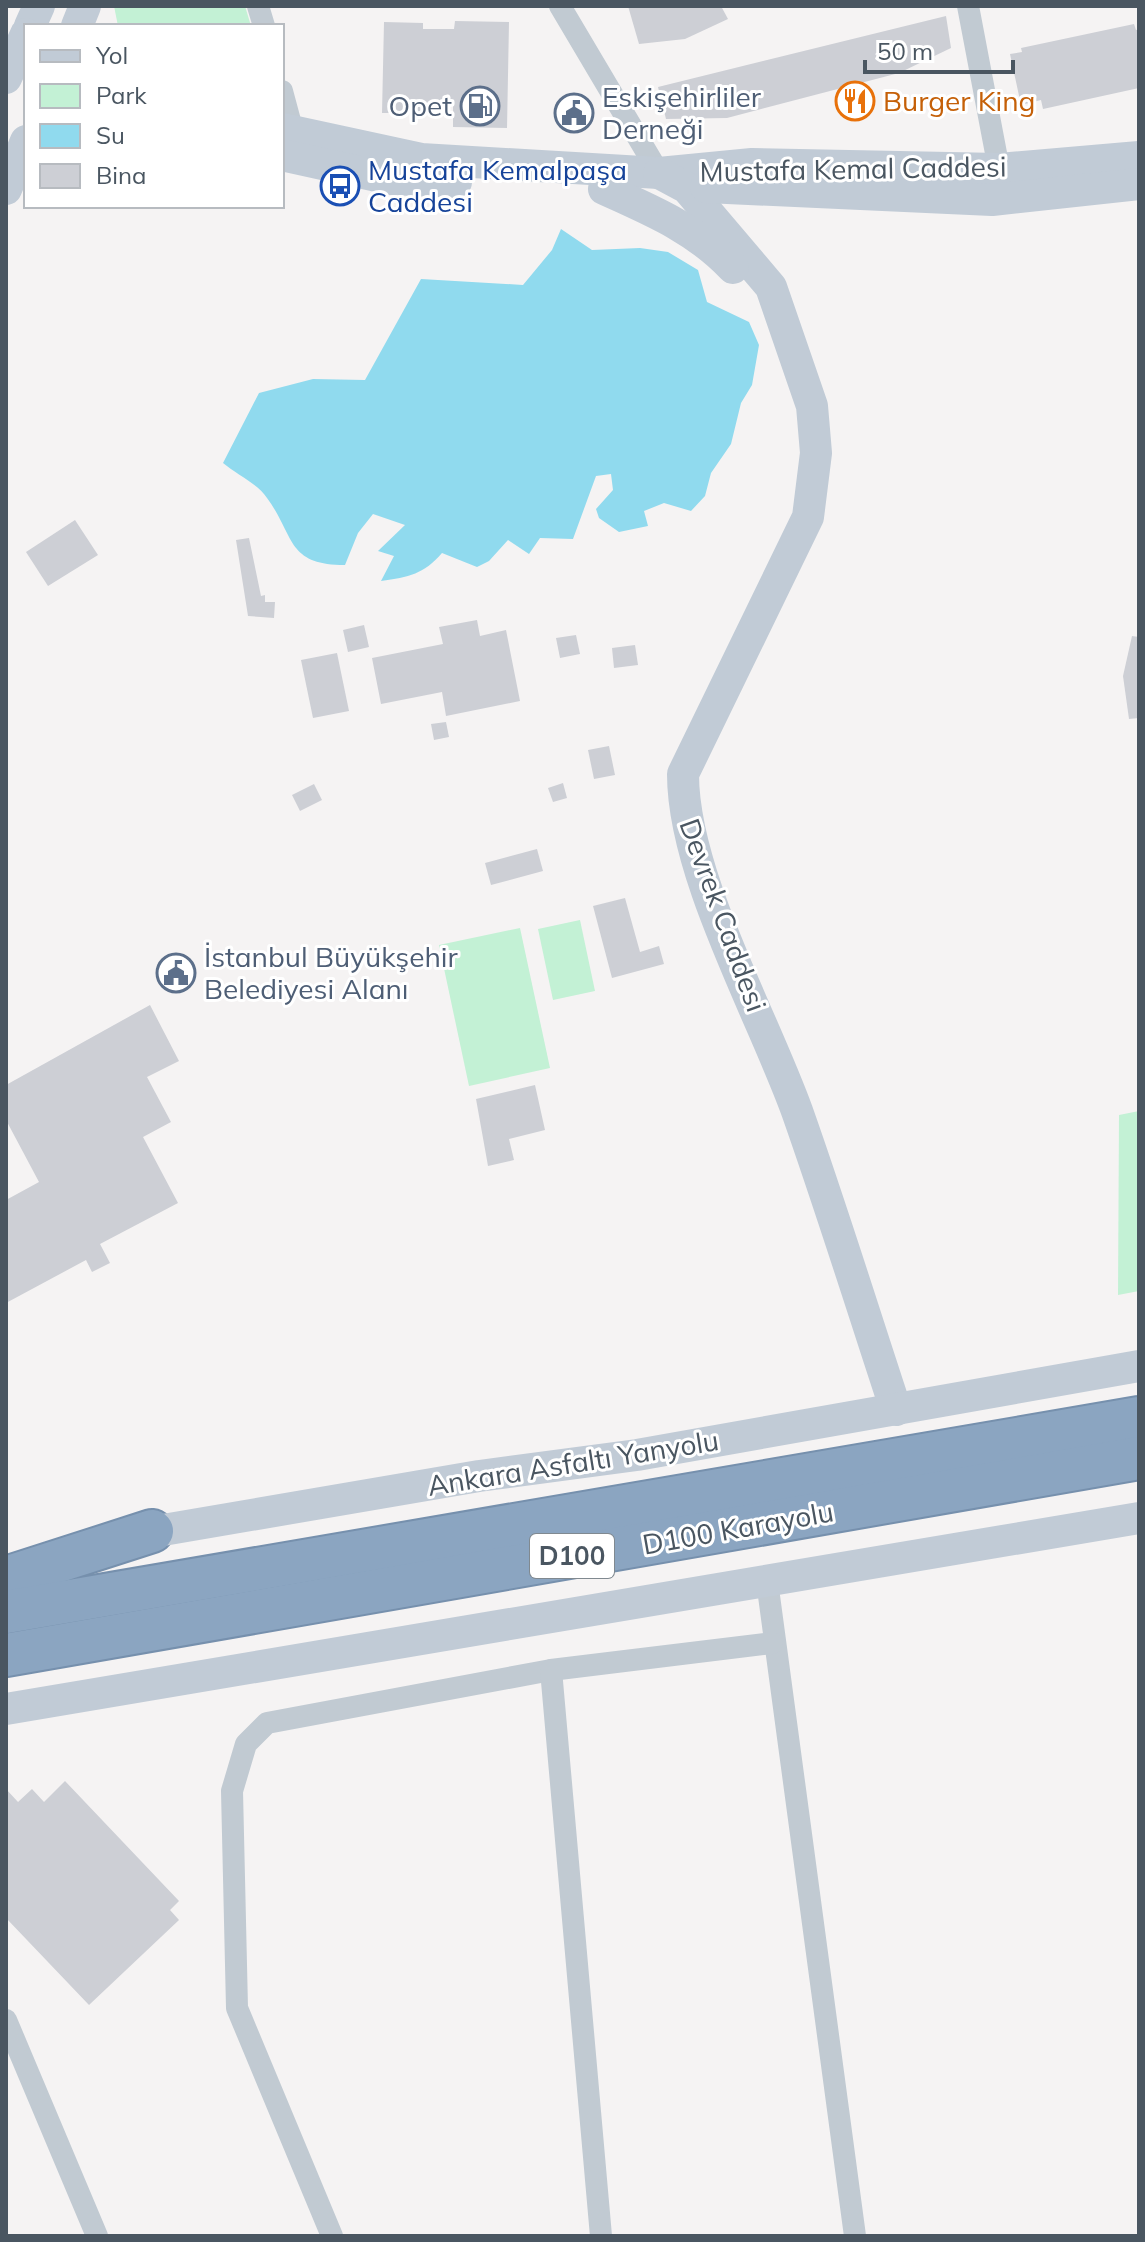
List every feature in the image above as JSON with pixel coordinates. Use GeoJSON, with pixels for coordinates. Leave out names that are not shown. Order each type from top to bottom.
{"type":"FeatureCollection","features":[{"type":"Feature","properties":{"kind":"highway","name":"D100 Karayolu"},"geometry":{"type":"LineString","coordinates":[[6,1612],[1139,1418]]}},
{"type":"Feature","properties":{"kind":"highway","name":"D100 Karayolu"},"geometry":{"type":"LineString","coordinates":[[6,1655],[1139,1458]]}},
{"type":"Feature","properties":{"kind":"highway"},"geometry":{"type":"LineString","coordinates":[[6,1578],[152,1531]]}},
{"type":"Feature","properties":{"kind":"street"},"geometry":{"type":"LineString","coordinates":[[560,6],[673,180]]}},
{"type":"Feature","properties":{"kind":"street"},"geometry":{"type":"LineString","coordinates":[[968,6],[999,169]]}},
{"type":"Feature","properties":{"kind":"street"},"geometry":{"type":"LineString","coordinates":[[16,54],[24,76]]}},
{"type":"Feature","properties":{"kind":"street"},"geometry":{"type":"LineString","coordinates":[[284,115],[286,139]]}},
{"type":"Feature","properties":{"kind":"street","name":"Mustafa Kemal Caddesi"},"geometry":{"type":"LineString","coordinates":[[286,139],[421,159],[758,187],[992,200],[1139,184]]}},
{"type":"Feature","properties":{"kind":"street","name":"Mustafa Kemal Caddesi"},"geometry":{"type":"LineString","coordinates":[[286,139],[391,179],[604,189],[673,180],[752,164],[999,169],[1139,157]]}},
{"type":"Feature","properties":{"kind":"street"},"geometry":{"type":"LineString","coordinates":[[14,175],[24,147]]}},
{"type":"Feature","properties":{"kind":"street","name":"Devrek Caddesi"},"geometry":{"type":"LineString","coordinates":[[673,180],[737,246],[771,287],[812,406],[815,437],[808,517],[683,774],[683,802],[709,892],[796,1110],[896,1410]]}},
{"type":"Feature","properties":{"kind":"street","name":"Devrek Caddesi"},"geometry":{"type":"LineString","coordinates":[[737,246],[724,216],[732,201],[758,187]]}},
{"type":"Feature","properties":{"kind":"street","name":"Devrek Caddesi"},"geometry":{"type":"LineString","coordinates":[[604,189],[679,223],[714,248],[790,335]]}},
{"type":"Feature","properties":{"kind":"street","name":"Ankara Asfaltı Yanyolu"},"geometry":{"type":"LineString","coordinates":[[6,1558],[152,1531],[896,1410],[1139,1366]]}},
{"type":"Feature","properties":{"kind":"street"},"geometry":{"type":"LineString","coordinates":[[6,1709],[1139,1518]]}},
{"type":"Feature","properties":{"kind":"street"},"geometry":{"type":"LineString","coordinates":[[767,1581],[772,1643],[855,2236]]}},
{"type":"Feature","properties":{"kind":"street"},"geometry":{"type":"LineString","coordinates":[[332,2236],[237,2008],[232,1791],[246,1744],[267,1723],[551,1670],[772,1643]]}},
{"type":"Feature","properties":{"kind":"street"},"geometry":{"type":"LineString","coordinates":[[551,1670],[601,2236]]}},
{"type":"Feature","properties":{"kind":"street"},"geometry":{"type":"LineString","coordinates":[[6,2020],[97,2236]]}},
{"type":"Feature","properties":{"kind":"green space"},"geometry":{"type":"Polygon","coordinates":[[[114,6],[245,6],[250,24],[118,24],[114,6]]]}},
{"type":"Feature","properties":{"kind":"green space"},"geometry":{"type":"Polygon","coordinates":[[[580,920],[595,991],[553,1000],[538,929],[580,920]]]}},
{"type":"Feature","properties":{"kind":"green space"},"geometry":{"type":"Polygon","coordinates":[[[520,928],[550,1068],[469,1086],[439,945],[520,928]]]}},
{"type":"Feature","properties":{"kind":"green space"},"geometry":{"type":"Polygon","coordinates":[[[1139,1111],[1139,1291],[1118,1295],[1119,1115],[1139,1111]]]}},
{"type":"Feature","properties":{"kind":"water"},"geometry":{"type":"Polygon","coordinates":[[[561,229],[592,250],[640,248],[668,252],[698,270],[707,302],[749,322],[759,345],[752,385],[741,403],[731,444],[711,473],[705,496],[691,511],[664,503],[644,511],[648,526],[619,532],[599,518],[596,509],[613,490],[611,474],[596,476],[573,539],[540,538],[529,554],[508,540],[489,561],[477,567],[442,553],[429,566],[415,573],[381,581],[394,556],[378,551],[405,525],[373,514],[358,533],[345,565],[326,564],[302,554],[294,546],[263,493],[223,463],[259,393],[313,379],[365,380],[421,279],[523,285],[552,250],[561,229]]]}},
{"type":"Feature","properties":{"kind":"building"},"geometry":{"type":"Polygon","coordinates":[[[628,6],[721,6],[728,19],[685,39],[639,44],[628,6]]]}},
{"type":"Feature","properties":{"kind":"building"},"geometry":{"type":"Polygon","coordinates":[[[946,16],[951,48],[899,73],[727,118],[666,119],[658,87],[946,16]]]}},
{"type":"Feature","properties":{"kind":"building"},"geometry":{"type":"Polygon","coordinates":[[[455,21],[509,22],[507,128],[453,127],[453,104],[422,104],[422,113],[382,113],[384,22],[423,23],[423,29],[454,29],[455,21]]]}},
{"type":"Feature","properties":{"kind":"building"},"geometry":{"type":"Polygon","coordinates":[[[1134,24],[1136,30],[1139,29],[1139,88],[1043,109],[1041,100],[1021,105],[1010,54],[1022,52],[1021,48],[1134,24]]]}},
{"type":"Feature","properties":{"kind":"building"},"geometry":{"type":"Polygon","coordinates":[[[75,520],[98,555],[48,586],[26,552],[75,520]]]}},
{"type":"Feature","properties":{"kind":"building"},"geometry":{"type":"Polygon","coordinates":[[[249,538],[261,596],[265,595],[265,602],[275,602],[274,618],[248,616],[236,540],[249,538]]]}},
{"type":"Feature","properties":{"kind":"building"},"geometry":{"type":"Polygon","coordinates":[[[477,620],[480,636],[506,630],[520,701],[446,716],[442,692],[381,704],[372,658],[443,644],[439,627],[477,620]]]}},
{"type":"Feature","properties":{"kind":"building"},"geometry":{"type":"Polygon","coordinates":[[[364,625],[369,647],[348,652],[343,630],[364,625]]]}},
{"type":"Feature","properties":{"kind":"building"},"geometry":{"type":"Polygon","coordinates":[[[576,635],[580,654],[560,658],[556,638],[576,635]]]}},
{"type":"Feature","properties":{"kind":"building"},"geometry":{"type":"Polygon","coordinates":[[[1132,636],[1139,637],[1139,718],[1129,719],[1123,676],[1132,636]]]}},
{"type":"Feature","properties":{"kind":"building"},"geometry":{"type":"Polygon","coordinates":[[[635,645],[638,665],[614,668],[612,648],[635,645]]]}},
{"type":"Feature","properties":{"kind":"building"},"geometry":{"type":"Polygon","coordinates":[[[337,653],[349,711],[313,718],[301,660],[337,653]]]}},
{"type":"Feature","properties":{"kind":"building"},"geometry":{"type":"Polygon","coordinates":[[[446,722],[449,737],[434,740],[431,724],[446,722]]]}},
{"type":"Feature","properties":{"kind":"building"},"geometry":{"type":"Polygon","coordinates":[[[609,746],[615,775],[594,779],[588,750],[609,746]]]}},
{"type":"Feature","properties":{"kind":"building"},"geometry":{"type":"Polygon","coordinates":[[[563,783],[567,798],[553,802],[548,788],[563,783]]]}},
{"type":"Feature","properties":{"kind":"building"},"geometry":{"type":"Polygon","coordinates":[[[314,784],[322,800],[300,811],[292,795],[314,784]]]}},
{"type":"Feature","properties":{"kind":"building"},"geometry":{"type":"Polygon","coordinates":[[[537,849],[543,871],[491,885],[485,863],[537,849]]]}},
{"type":"Feature","properties":{"kind":"building"},"geometry":{"type":"Polygon","coordinates":[[[625,898],[640,952],[659,946],[664,964],[612,978],[593,906],[625,898]]]}},
{"type":"Feature","properties":{"kind":"building"},"geometry":{"type":"Polygon","coordinates":[[[150,1005],[179,1061],[147,1077],[171,1122],[143,1137],[178,1203],[100,1244],[110,1263],[92,1272],[86,1260],[6,1303],[6,1200],[39,1182],[6,1120],[6,1085],[150,1005]]]}},
{"type":"Feature","properties":{"kind":"building"},"geometry":{"type":"Polygon","coordinates":[[[535,1085],[545,1130],[509,1139],[514,1160],[488,1166],[476,1099],[535,1085]]]}},
{"type":"Feature","properties":{"kind":"building"},"geometry":{"type":"Polygon","coordinates":[[[65,1781],[179,1901],[170,1910],[179,1920],[89,2005],[6,1918],[6,1789],[18,1802],[32,1789],[44,1802],[65,1781]]]}},
{"type":"Feature","properties":{"kind":"place","name":"Burger King"},"geometry":{"type":"Point","coordinates":[855,101]}},
{"type":"Feature","properties":{"kind":"place","name":"Opet"},"geometry":{"type":"Point","coordinates":[480,106]}},
{"type":"Feature","properties":{"kind":"place","name":"Eskişehirliler Derneği"},"geometry":{"type":"Point","coordinates":[574,113]}},
{"type":"Feature","properties":{"kind":"place","name":"Mustafa Kemalpaşa Caddesi̇"},"geometry":{"type":"Point","coordinates":[340,186]}},
{"type":"Feature","properties":{"kind":"place","name":"İstanbul Büyükşehir Belediyesi Alanı"},"geometry":{"type":"Point","coordinates":[176,973]}}]}
